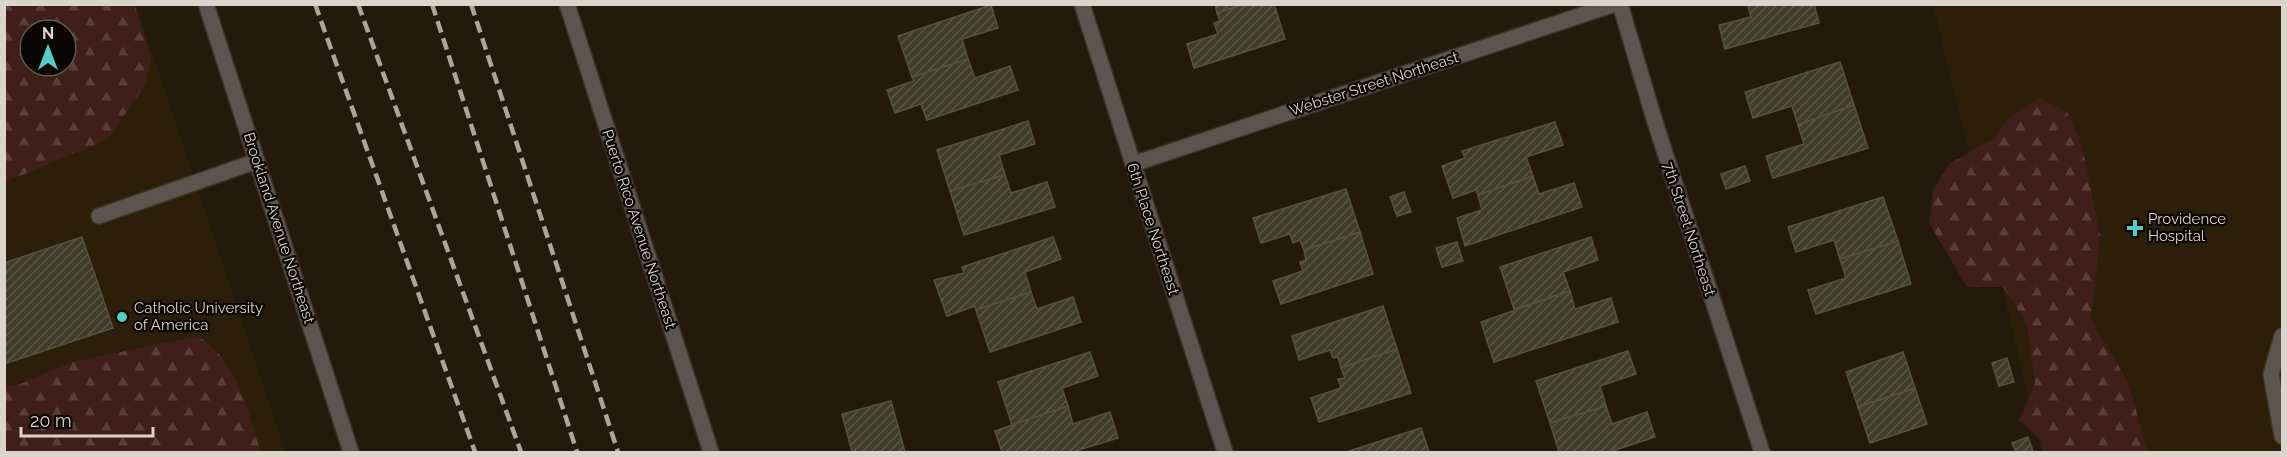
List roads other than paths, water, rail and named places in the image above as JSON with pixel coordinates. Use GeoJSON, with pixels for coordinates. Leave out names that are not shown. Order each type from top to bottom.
{"type":"FeatureCollection","features":[{"type":"Feature","properties":{"kind":"street","name":"Brookland Avenue Northeast"},"geometry":{"type":"LineString","coordinates":[[206,4],[351,453]]}},
{"type":"Feature","properties":{"kind":"street","name":"Puerto Rico Avenue Northeast"},"geometry":{"type":"LineString","coordinates":[[567,4],[711,453]]}},
{"type":"Feature","properties":{"kind":"street","name":"6th Place Northeast"},"geometry":{"type":"LineString","coordinates":[[1082,4],[1225,453]]}},
{"type":"Feature","properties":{"kind":"street","name":"Webster Street Northeast"},"geometry":{"type":"LineString","coordinates":[[1133,164],[1615,4]]}},
{"type":"Feature","properties":{"kind":"street","name":"7th Street Northeast"},"geometry":{"type":"LineString","coordinates":[[1620,4],[1655,122],[1762,453]]}},
{"type":"Feature","properties":{"kind":"street"},"geometry":{"type":"LineString","coordinates":[[99,216],[257,161]]}},
{"type":"Feature","properties":{"kind":"street"},"geometry":{"type":"LineString","coordinates":[[2283,336],[2271,374],[2283,436]]}},
{"type":"Feature","properties":{"kind":"railway"},"geometry":{"type":"LineString","coordinates":[[315,4],[475,452]]}},
{"type":"Feature","properties":{"kind":"railway"},"geometry":{"type":"LineString","coordinates":[[358,4],[521,452]]}},
{"type":"Feature","properties":{"kind":"railway"},"geometry":{"type":"LineString","coordinates":[[432,4],[577,452]]}},
{"type":"Feature","properties":{"kind":"railway"},"geometry":{"type":"LineString","coordinates":[[471,4],[618,452]]}},
{"type":"Feature","properties":{"kind":"place","name":"Providence Hospital"},"geometry":{"type":"Point","coordinates":[2135,228]}},
{"type":"Feature","properties":{"kind":"place","name":"Catholic University of America"},"geometry":{"type":"Point","coordinates":[122,317]}}]}
